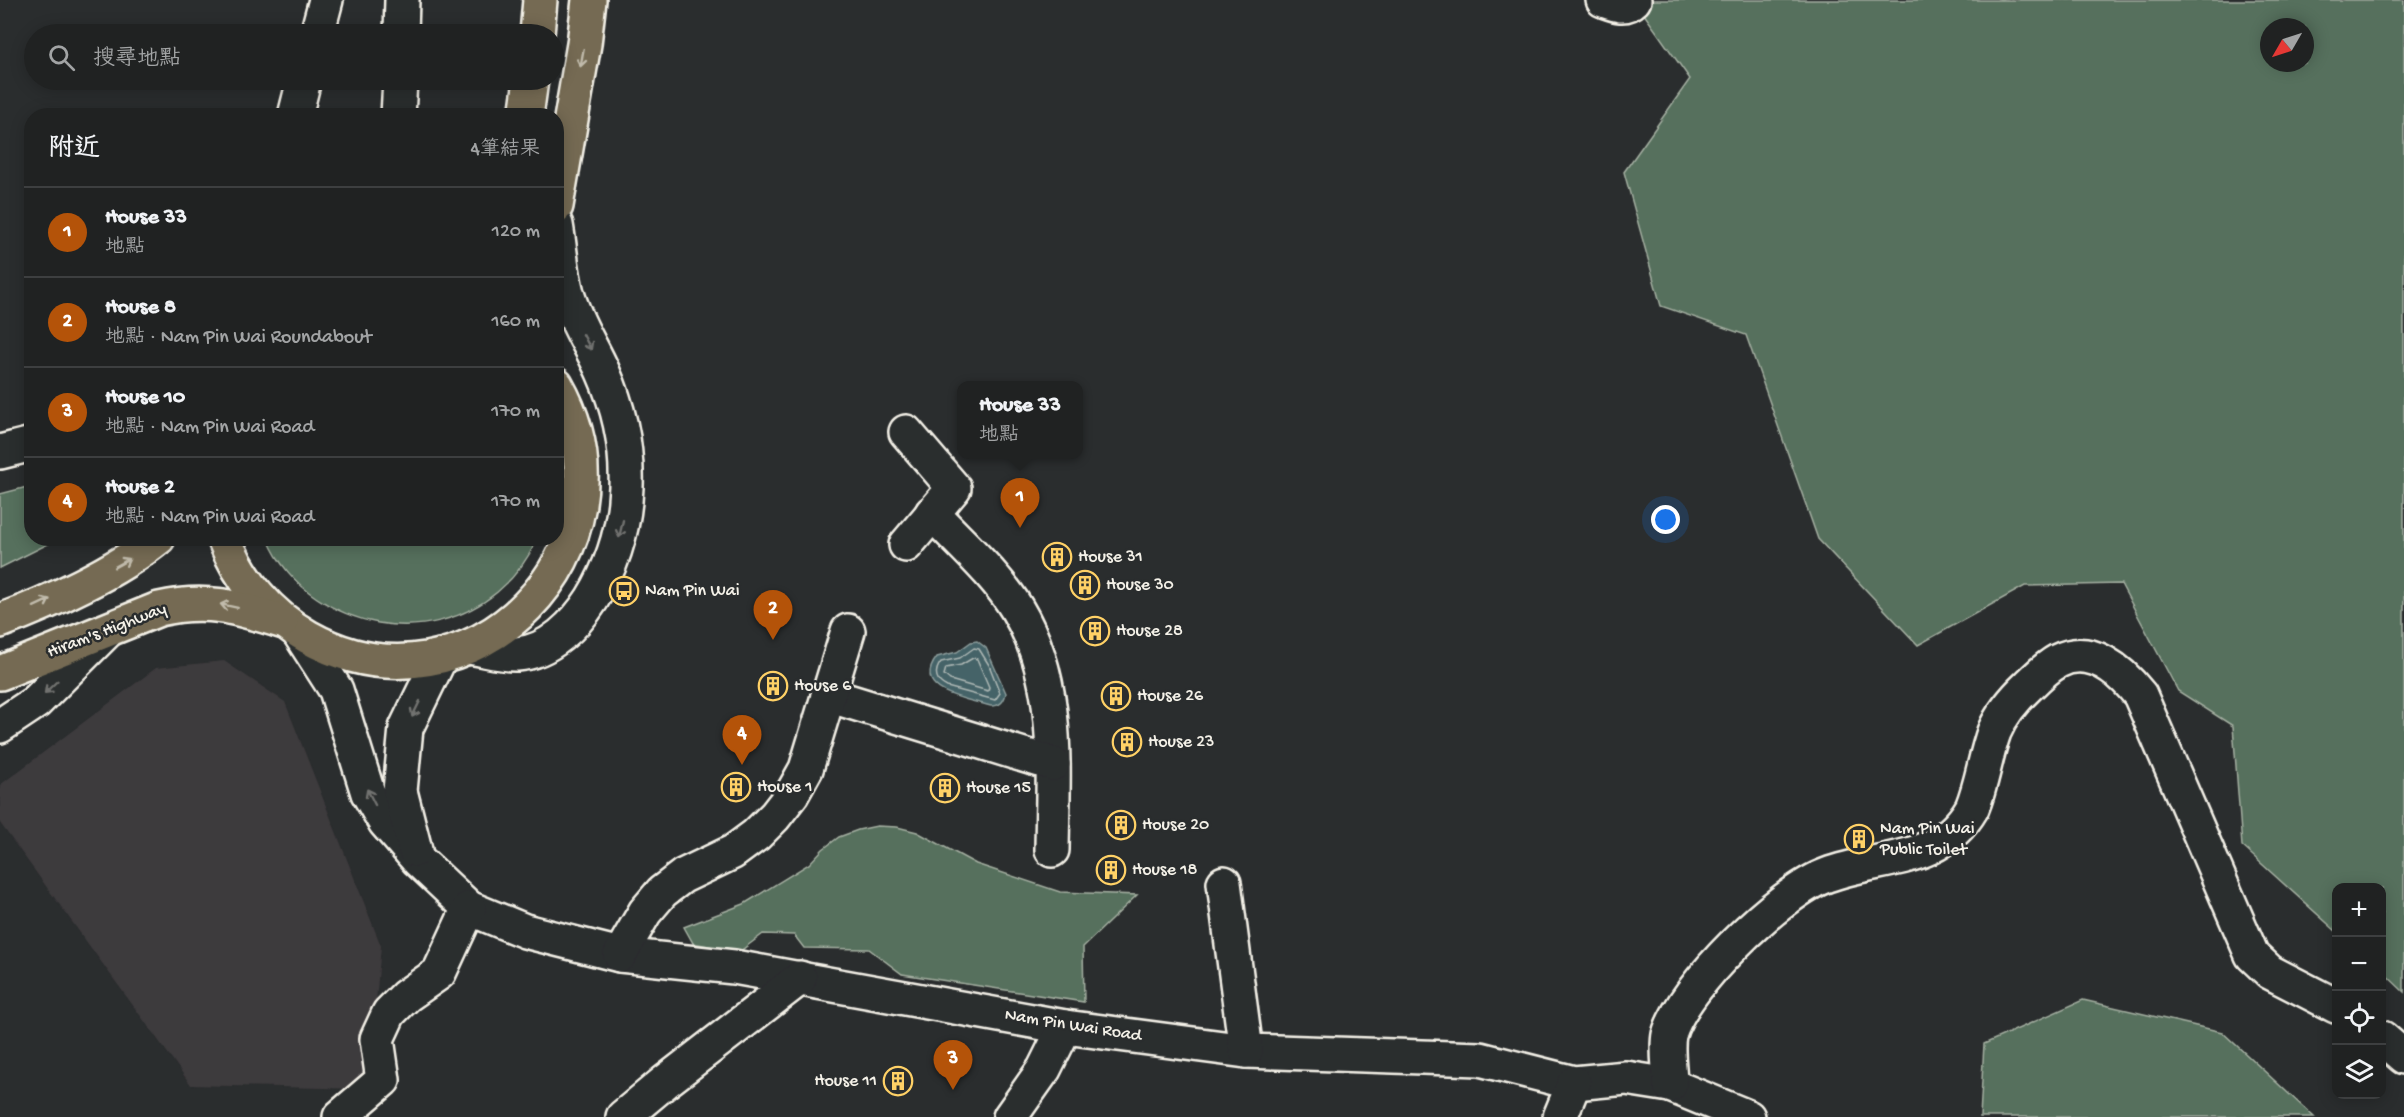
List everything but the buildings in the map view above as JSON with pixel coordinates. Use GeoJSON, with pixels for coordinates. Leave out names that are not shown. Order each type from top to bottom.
{"type":"FeatureCollection","features":[{"type":"Feature","properties":{"kind":"main road"},"geometry":{"type":"LineString","coordinates":[[538,24],[540,0]]}},
{"type":"Feature","properties":{"kind":"main road"},"geometry":{"type":"LineString","coordinates":[[564,160],[584,44],[589,0]]}},
{"type":"Feature","properties":{"kind":"main road"},"geometry":{"type":"LineString","coordinates":[[527,108],[530,90]]}},
{"type":"Feature","properties":{"kind":"main road"},"geometry":{"type":"LineString","coordinates":[[227,546],[235,564],[249,586],[266,606],[291,627],[336,650],[356,656],[399,661],[454,651],[494,634],[532,602],[556,571],[569,544],[578,516],[582,487],[580,457],[575,428],[564,398]]}},
{"type":"Feature","properties":{"kind":"main road"},"geometry":{"type":"LineString","coordinates":[[0,621],[84,584],[129,559],[147,546]]}},
{"type":"Feature","properties":{"kind":"main road","name":"Hiram's Highway"},"geometry":{"type":"LineString","coordinates":[[0,673],[159,609],[184,603],[231,606],[291,627]]}},
{"type":"Feature","properties":{"kind":"street"},"geometry":{"type":"LineString","coordinates":[[319,24],[326,0]]}},
{"type":"Feature","properties":{"kind":"street"},"geometry":{"type":"LineString","coordinates":[[401,24],[402,0]]}},
{"type":"Feature","properties":{"kind":"street"},"geometry":{"type":"LineString","coordinates":[[1603,0],[1618,6],[1629,5],[1634,0]]}},
{"type":"Feature","properties":{"kind":"street"},"geometry":{"type":"LineString","coordinates":[[296,108],[301,90]]}},
{"type":"Feature","properties":{"kind":"street"},"geometry":{"type":"LineString","coordinates":[[398,108],[399,90]]}},
{"type":"Feature","properties":{"kind":"street"},"geometry":{"type":"LineString","coordinates":[[418,860],[400,791],[406,728],[454,651],[516,654],[536,651],[554,640],[586,607],[603,580],[613,558],[624,517],[627,458],[615,400],[583,335],[566,291],[564,278]]}},
{"type":"Feature","properties":{"kind":"street"},"geometry":{"type":"LineString","coordinates":[[906,432],[954,488],[906,545]]}},
{"type":"Feature","properties":{"kind":"street"},"geometry":{"type":"LineString","coordinates":[[0,452],[24,446]]}},
{"type":"Feature","properties":{"kind":"street"},"geometry":{"type":"LineString","coordinates":[[932,513],[1000,584],[1031,634],[1041,662],[1048,691],[1053,764],[1052,850]]}},
{"type":"Feature","properties":{"kind":"street","name":"Nam Pin Wai Road"},"geometry":{"type":"LineString","coordinates":[[291,627],[336,690],[368,794],[385,822],[418,860],[469,908],[525,932],[620,955],[734,967],[1065,1026],[1246,1051],[1480,1059],[1574,1083],[1626,1078],[1670,1085],[1748,1117]]}},
{"type":"Feature","properties":{"kind":"street"},"geometry":{"type":"LineString","coordinates":[[0,726],[36,702],[107,631]]}},
{"type":"Feature","properties":{"kind":"street"},"geometry":{"type":"LineString","coordinates":[[620,955],[645,912],[662,892],[683,876],[733,852],[756,835],[776,816],[792,794],[806,769],[848,631]]}},
{"type":"Feature","properties":{"kind":"street"},"geometry":{"type":"LineString","coordinates":[[1670,1085],[1669,1035],[1687,999],[1725,954],[1778,906],[1814,880],[1840,870],[1914,854],[1950,836],[1966,819],[1972,808],[1994,732],[2009,705],[2048,667],[2071,656],[2084,656],[2113,667],[2140,695],[2252,955],[2260,965],[2281,979],[2332,1004]]}},
{"type":"Feature","properties":{"kind":"street"},"geometry":{"type":"LineString","coordinates":[[828,695],[1053,764]]}},
{"type":"Feature","properties":{"kind":"street"},"geometry":{"type":"LineString","coordinates":[[1224,884],[1246,1051]]}},
{"type":"Feature","properties":{"kind":"street"},"geometry":{"type":"LineString","coordinates":[[340,1117],[383,1080],[377,1039],[389,1013],[406,996],[439,973],[469,908]]}},
{"type":"Feature","properties":{"kind":"street"},"geometry":{"type":"LineString","coordinates":[[623,1117],[800,978]]}},
{"type":"Feature","properties":{"kind":"street"},"geometry":{"type":"LineString","coordinates":[[1010,1117],[1044,1069],[1065,1026]]}},
{"type":"Feature","properties":{"kind":"street"},"geometry":{"type":"LineString","coordinates":[[2386,1041],[2404,1057]]}},
{"type":"Feature","properties":{"kind":"street"},"geometry":{"type":"LineString","coordinates":[[1560,1117],[1574,1083]]}},
{"type":"Feature","properties":{"kind":"shaded area"},"geometry":{"type":"Polygon","coordinates":[[[224,661],[285,702],[381,946],[368,1089],[191,1085],[0,823],[0,785],[156,668],[224,661]]]}},
{"type":"Feature","properties":{"kind":"green space"},"geometry":{"type":"Polygon","coordinates":[[[1634,0],[2404,0],[2404,992],[2386,975],[2386,883],[2332,883],[2332,927],[2242,846],[2233,726],[2178,691],[2121,584],[2025,586],[1918,645],[1818,539],[1746,335],[1661,306],[1624,172],[1690,79],[1634,0]]]}},
{"type":"Feature","properties":{"kind":"green space"},"geometry":{"type":"Polygon","coordinates":[[[24,488],[24,546],[44,546],[0,568],[0,494],[24,488]]]}},
{"type":"Feature","properties":{"kind":"green space"},"geometry":{"type":"Polygon","coordinates":[[[271,546],[533,546],[520,569],[497,592],[471,610],[441,621],[410,625],[378,623],[347,614],[317,598],[302,586],[276,556],[271,546]]]}},
{"type":"Feature","properties":{"kind":"green space"},"geometry":{"type":"Polygon","coordinates":[[[877,826],[897,827],[917,832],[976,864],[1060,892],[1137,895],[1083,947],[1084,1002],[902,974],[869,949],[804,948],[794,935],[763,934],[739,952],[693,943],[684,927],[744,904],[809,864],[839,837],[877,826]]]}},
{"type":"Feature","properties":{"kind":"green space"},"geometry":{"type":"Polygon","coordinates":[[[2083,1000],[2222,1032],[2314,1117],[1980,1117],[1984,1044],[2083,1000]]]}},
{"type":"Feature","properties":{"kind":"water"},"geometry":{"type":"Polygon","coordinates":[[[977,641],[986,648],[1006,693],[1003,701],[997,705],[991,706],[957,697],[936,686],[931,678],[931,669],[937,657],[957,652],[971,642],[977,641]]]}},
{"type":"Feature","properties":{"kind":"place","name":"House 33"},"geometry":{"type":"Point","coordinates":[1020,528]}},
{"type":"Feature","properties":{"kind":"place","name":"House 31"},"geometry":{"type":"Point","coordinates":[1057,557]}},
{"type":"Feature","properties":{"kind":"place","name":"House 30"},"geometry":{"type":"Point","coordinates":[1085,585]}},
{"type":"Feature","properties":{"kind":"place","name":"Nam Pin Wai"},"geometry":{"type":"Point","coordinates":[624,591]}},
{"type":"Feature","properties":{"kind":"place","name":"House 28"},"geometry":{"type":"Point","coordinates":[1095,631]}},
{"type":"Feature","properties":{"kind":"place","name":"House 8"},"geometry":{"type":"Point","coordinates":[773,640]}},
{"type":"Feature","properties":{"kind":"place","name":"House 6"},"geometry":{"type":"Point","coordinates":[773,686]}},
{"type":"Feature","properties":{"kind":"place","name":"House 26"},"geometry":{"type":"Point","coordinates":[1116,696]}},
{"type":"Feature","properties":{"kind":"place","name":"House 23"},"geometry":{"type":"Point","coordinates":[1127,742]}},
{"type":"Feature","properties":{"kind":"place","name":"House 2"},"geometry":{"type":"Point","coordinates":[742,765]}},
{"type":"Feature","properties":{"kind":"place","name":"House 1"},"geometry":{"type":"Point","coordinates":[736,787]}},
{"type":"Feature","properties":{"kind":"place","name":"House 15"},"geometry":{"type":"Point","coordinates":[945,788]}},
{"type":"Feature","properties":{"kind":"place","name":"House 20"},"geometry":{"type":"Point","coordinates":[1121,825]}},
{"type":"Feature","properties":{"kind":"place","name":"Nam Pin Wai Public Toilet"},"geometry":{"type":"Point","coordinates":[1859,839]}},
{"type":"Feature","properties":{"kind":"place","name":"House 18"},"geometry":{"type":"Point","coordinates":[1111,870]}},
{"type":"Feature","properties":{"kind":"place","name":"House 11"},"geometry":{"type":"Point","coordinates":[898,1081]}},
{"type":"Feature","properties":{"kind":"place","name":"House 10"},"geometry":{"type":"Point","coordinates":[953,1090]}}]}
